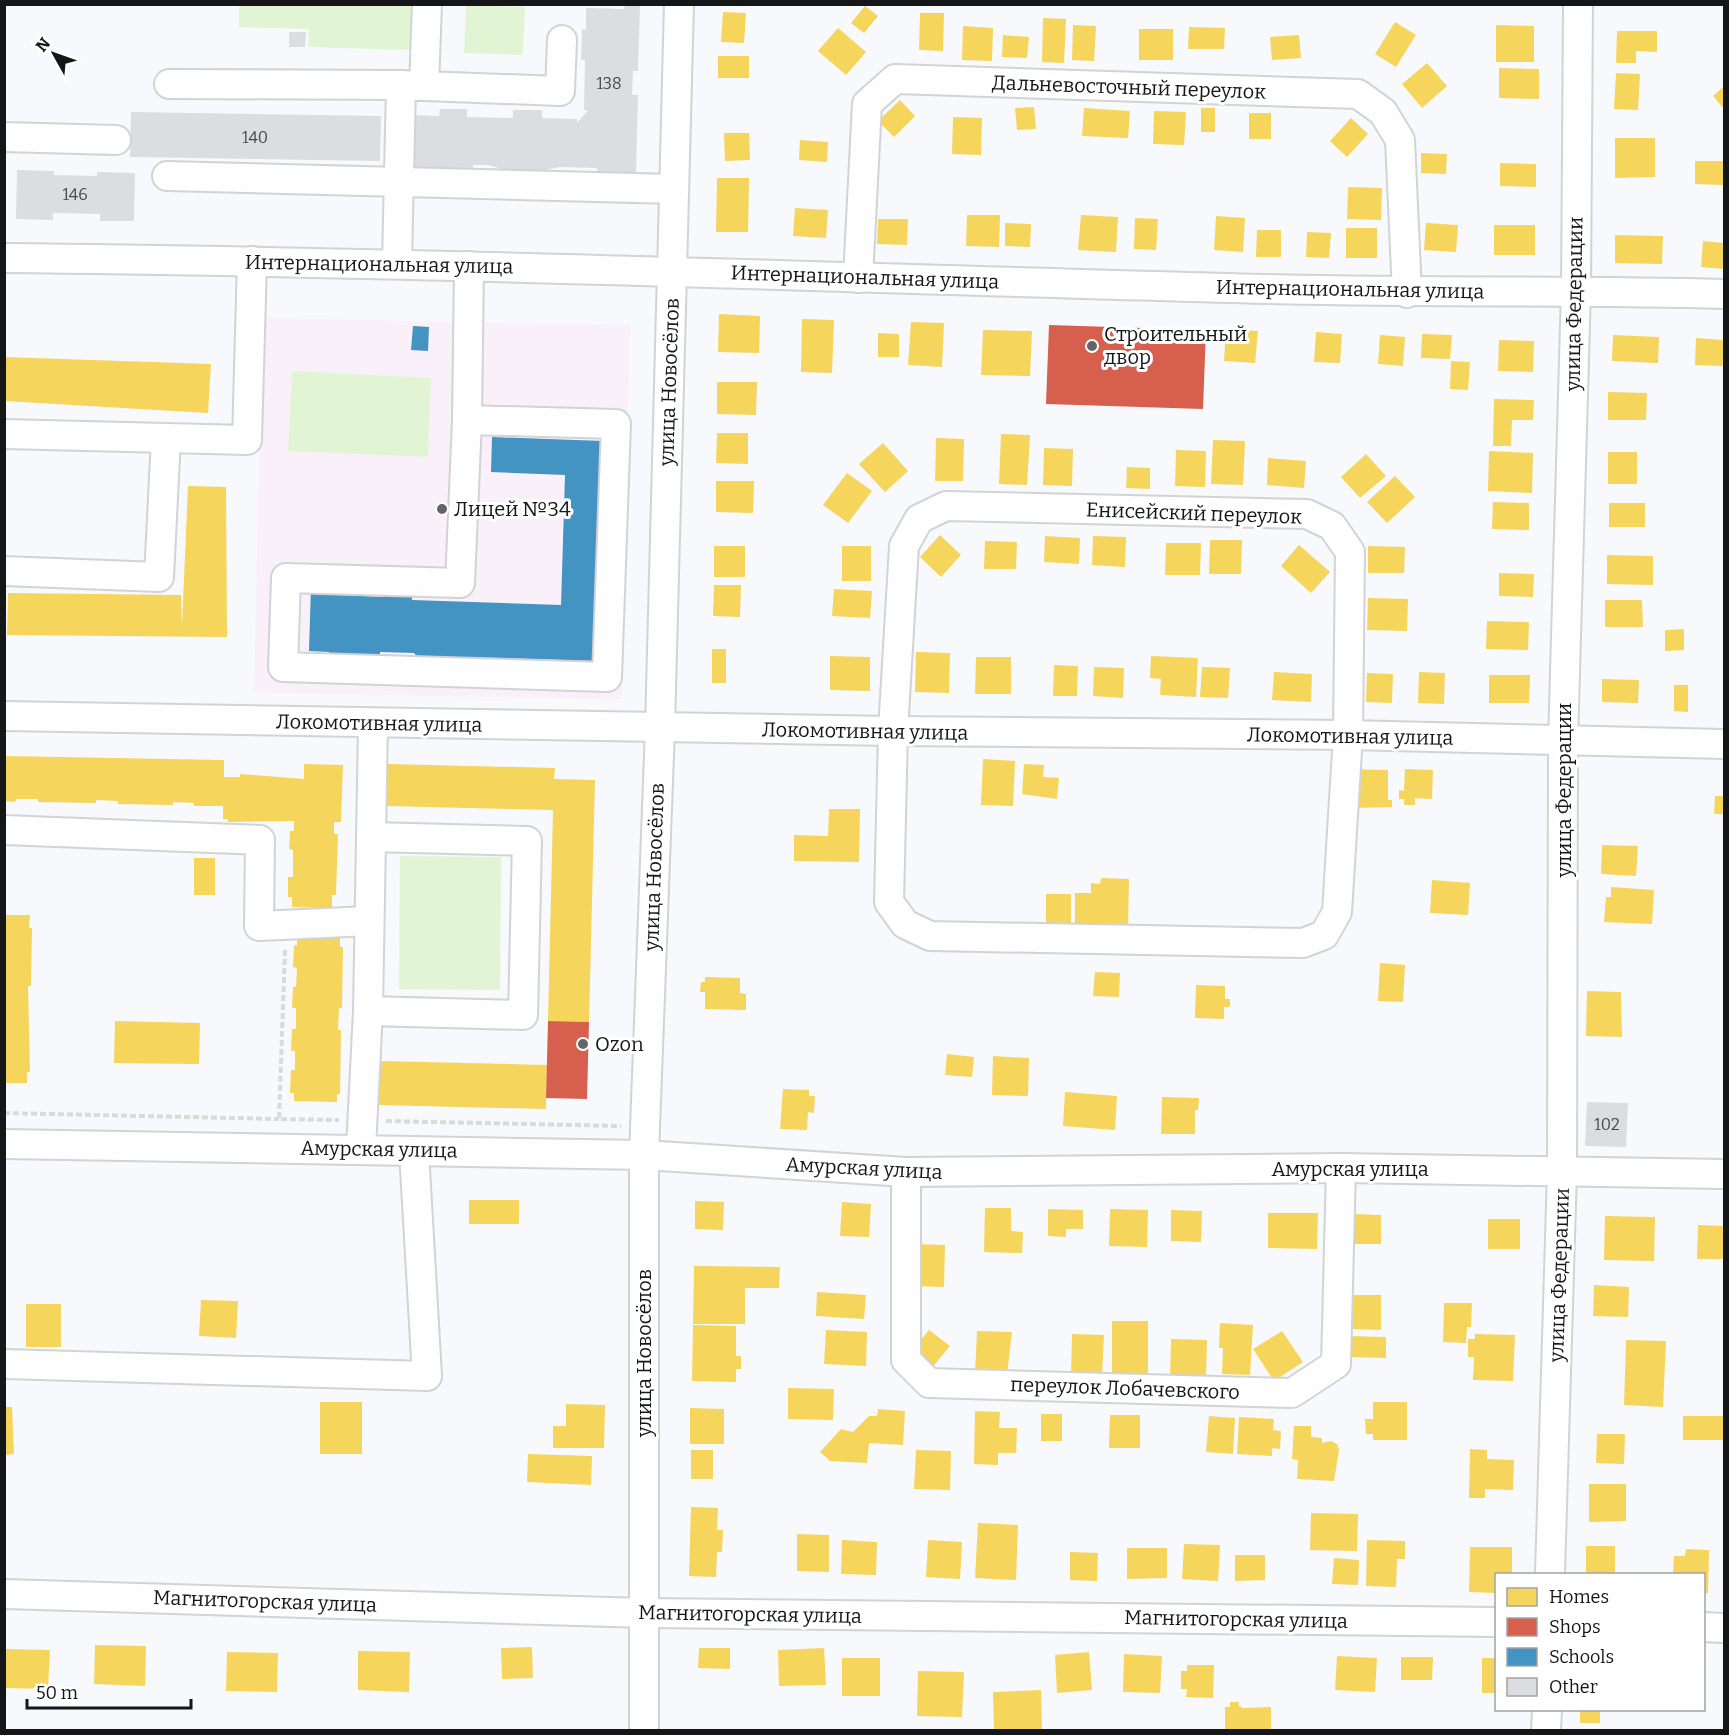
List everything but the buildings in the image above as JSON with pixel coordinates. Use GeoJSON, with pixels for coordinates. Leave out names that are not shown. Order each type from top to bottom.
{"type":"FeatureCollection","features":[{"type":"Feature","properties":{"kind":"street"},"geometry":{"type":"LineString","coordinates":[[397,264],[399,181],[427,4]]}},
{"type":"Feature","properties":{"kind":"street","name":"улица Новосёлов"},"geometry":{"type":"LineString","coordinates":[[644,1731],[644,1155],[660,728],[679,4]]}},
{"type":"Feature","properties":{"kind":"street","name":"улица Федерации"},"geometry":{"type":"LineString","coordinates":[[1550,1573],[1562,1171],[1563,742],[1576,290],[1578,4]]}},
{"type":"Feature","properties":{"kind":"street"},"geometry":{"type":"LineString","coordinates":[[169,84],[413,86],[560,91],[562,40]]}},
{"type":"Feature","properties":{"kind":"street","name":"Дальневосточный переулок"},"geometry":{"type":"LineString","coordinates":[[858,278],[867,104],[895,79],[1358,94],[1383,112],[1400,140],[1407,293]]}},
{"type":"Feature","properties":{"kind":"street"},"geometry":{"type":"LineString","coordinates":[[4,137],[116,140]]}},
{"type":"Feature","properties":{"kind":"street"},"geometry":{"type":"LineString","coordinates":[[167,176],[673,189]]}},
{"type":"Feature","properties":{"kind":"street","name":"Интернациональная улица"},"geometry":{"type":"LineString","coordinates":[[4,258],[672,270],[858,278],[1407,293],[1576,290],[1725,294]]}},
{"type":"Feature","properties":{"kind":"street"},"geometry":{"type":"LineString","coordinates":[[4,434],[247,440],[252,261]]}},
{"type":"Feature","properties":{"kind":"street"},"geometry":{"type":"LineString","coordinates":[[467,420],[616,424],[607,677],[283,667],[286,578],[460,583],[467,420],[469,266]]}},
{"type":"Feature","properties":{"kind":"street"},"geometry":{"type":"LineString","coordinates":[[4,571],[159,577],[166,438]]}},
{"type":"Feature","properties":{"kind":"street","name":"Енисейский переулок"},"geometry":{"type":"LineString","coordinates":[[946,506],[1307,514],[1332,526],[1350,552],[1348,735],[1337,912],[1324,935],[1304,943],[930,936],[904,924],[889,902],[893,731],[904,546],[919,519],[946,506]]}},
{"type":"Feature","properties":{"kind":"street","name":"Локомотивная улица"},"geometry":{"type":"LineString","coordinates":[[4,716],[373,724],[1348,735],[1563,742],[1725,744]]}},
{"type":"Feature","properties":{"kind":"street"},"geometry":{"type":"LineString","coordinates":[[361,1148],[368,1011],[373,724]]}},
{"type":"Feature","properties":{"kind":"street"},"geometry":{"type":"LineString","coordinates":[[4,830],[260,840],[259,926],[369,921]]}},
{"type":"Feature","properties":{"kind":"street"},"geometry":{"type":"LineString","coordinates":[[368,1011],[523,1015],[527,841],[371,837]]}},
{"type":"Feature","properties":{"kind":"street","name":"Амурская улица"},"geometry":{"type":"LineString","coordinates":[[4,1144],[361,1148],[644,1155],[906,1172],[1341,1168],[1725,1174]]}},
{"type":"Feature","properties":{"kind":"street"},"geometry":{"type":"LineString","coordinates":[[4,1364],[427,1376],[414,1150]]}},
{"type":"Feature","properties":{"kind":"street","name":"переулок Лобачевского"},"geometry":{"type":"LineString","coordinates":[[906,1172],[906,1360],[929,1383],[1292,1393],[1336,1364],[1341,1168]]}},
{"type":"Feature","properties":{"kind":"street","name":"Магнитогорская улица"},"geometry":{"type":"LineString","coordinates":[[4,1594],[645,1613],[1495,1622]]}},
{"type":"Feature","properties":{"kind":"street"},"geometry":{"type":"LineString","coordinates":[[1705,1627],[1725,1628]]}},
{"type":"Feature","properties":{"kind":"street"},"geometry":{"type":"LineString","coordinates":[[1546,1711],[1546,1731]]}},
{"type":"Feature","properties":{"kind":"path"},"geometry":{"type":"LineString","coordinates":[[279,1119],[286,925]]}},
{"type":"Feature","properties":{"kind":"path"},"geometry":{"type":"LineString","coordinates":[[4,1113],[645,1126]]}},
{"type":"Feature","properties":{"kind":"shaded area","name":"Лицей №34"},"geometry":{"type":"Polygon","coordinates":[[[262,318],[630,325],[622,699],[254,693],[262,318]]]}},
{"type":"Feature","properties":{"kind":"green space"},"geometry":{"type":"Polygon","coordinates":[[[239,5],[414,5],[412,50],[308,47],[309,29],[239,27],[239,5]]]}},
{"type":"Feature","properties":{"kind":"green space"},"geometry":{"type":"Polygon","coordinates":[[[466,5],[525,7],[523,55],[464,53],[466,5]]]}},
{"type":"Feature","properties":{"kind":"green space"},"geometry":{"type":"Polygon","coordinates":[[[292,371],[431,378],[428,457],[288,451],[292,371]]]}},
{"type":"Feature","properties":{"kind":"green space"},"geometry":{"type":"Polygon","coordinates":[[[400,856],[501,857],[500,990],[399,989],[400,856]]]}},
{"type":"Feature","properties":{"kind":"place","name":"Строительный двор"},"geometry":{"type":"Point","coordinates":[1092,346]}},
{"type":"Feature","properties":{"kind":"place","name":"Лицей №34"},"geometry":{"type":"Point","coordinates":[442,509]}},
{"type":"Feature","properties":{"kind":"place","name":"Ozon"},"geometry":{"type":"Point","coordinates":[583,1044]}}]}
